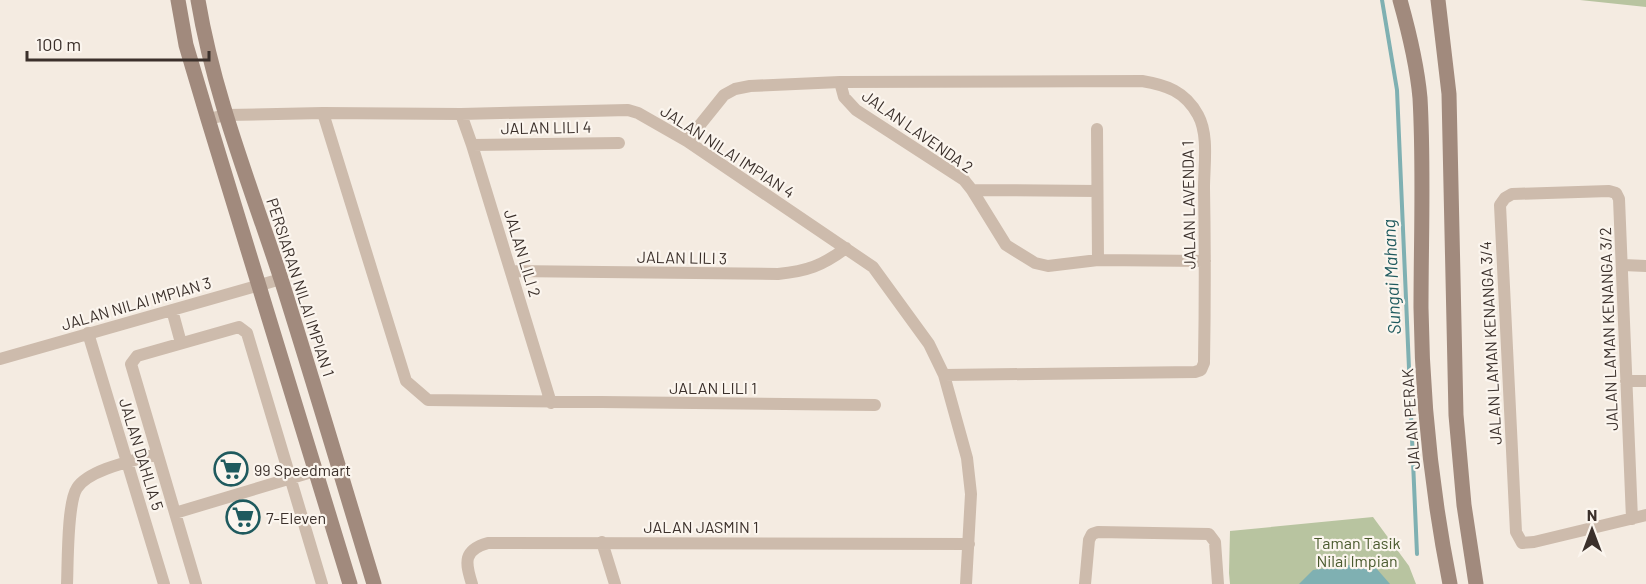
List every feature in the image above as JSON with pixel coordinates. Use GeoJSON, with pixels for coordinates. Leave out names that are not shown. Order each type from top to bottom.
{"type":"FeatureCollection","features":[{"type":"Feature","properties":{"kind":"street"},"geometry":{"type":"LineString","coordinates":[[178,0],[186,45],[350,584]]}},
{"type":"Feature","properties":{"kind":"street","name":"PERSIARAN NILAI IMPIAN 1"},"geometry":{"type":"LineString","coordinates":[[198,0],[204,39],[226,115],[281,279],[374,584]]}},
{"type":"Feature","properties":{"kind":"street","name":"JALAN PERAK"},"geometry":{"type":"LineString","coordinates":[[1400,0],[1412,45],[1420,97],[1421,310],[1427,425],[1437,516],[1450,584]]}},
{"type":"Feature","properties":{"kind":"street"},"geometry":{"type":"LineString","coordinates":[[1438,0],[1449,94],[1456,415],[1464,505],[1476,584]]}},
{"type":"Feature","properties":{"kind":"street","name":"JALAN LAVENDA 1"},"geometry":{"type":"LineString","coordinates":[[687,141],[716,102],[724,95],[735,89],[769,84],[840,81],[1142,81],[1171,87],[1190,103],[1203,129],[1204,363],[1198,372],[944,375]]}},
{"type":"Feature","properties":{"kind":"street","name":"JALAN LAVENDA 2"},"geometry":{"type":"LineString","coordinates":[[840,81],[844,97],[856,110],[964,180],[1005,245],[1035,263],[1048,266],[1098,260],[1205,261]]}},
{"type":"Feature","properties":{"kind":"street","name":"JALAN NILAI IMPIAN 4"},"geometry":{"type":"LineString","coordinates":[[208,119],[226,115],[461,114],[628,110],[638,113],[687,141],[873,267],[929,344],[944,375],[967,458],[971,494],[966,584]]}},
{"type":"Feature","properties":{"kind":"street","name":"JALAN LILI 1"},"geometry":{"type":"LineString","coordinates":[[323,113],[407,383],[429,401],[874,405]]}},
{"type":"Feature","properties":{"kind":"street","name":"JALAN LILI 2"},"geometry":{"type":"LineString","coordinates":[[461,114],[551,403]]}},
{"type":"Feature","properties":{"kind":"street"},"geometry":{"type":"LineString","coordinates":[[1097,129],[1098,260]]}},
{"type":"Feature","properties":{"kind":"street","name":"JALAN LILI 4"},"geometry":{"type":"LineString","coordinates":[[472,145],[620,143]]}},
{"type":"Feature","properties":{"kind":"street"},"geometry":{"type":"LineString","coordinates":[[972,190],[1097,191]]}},
{"type":"Feature","properties":{"kind":"street","name":"JALAN LAMAN KENANGA 3/2"},"geometry":{"type":"LineString","coordinates":[[1561,193],[1610,192],[1616,193],[1619,199],[1632,519]]}},
{"type":"Feature","properties":{"kind":"street","name":"JALAN LAMAN KENANGA 3/4"},"geometry":{"type":"LineString","coordinates":[[1561,193],[1512,194],[1504,198],[1500,205],[1516,532],[1522,543],[1534,542],[1632,519]]}},
{"type":"Feature","properties":{"kind":"street","name":"JALAN LILI 3"},"geometry":{"type":"LineString","coordinates":[[511,271],[778,274],[820,266],[846,248]]}},
{"type":"Feature","properties":{"kind":"street"},"geometry":{"type":"LineString","coordinates":[[1623,265],[1646,266]]}},
{"type":"Feature","properties":{"kind":"street","name":"JALAN NILAI IMPIAN 3"},"geometry":{"type":"LineString","coordinates":[[0,359],[281,279]]}},
{"type":"Feature","properties":{"kind":"street"},"geometry":{"type":"LineString","coordinates":[[172,310],[181,343]]}},
{"type":"Feature","properties":{"kind":"street"},"geometry":{"type":"LineString","coordinates":[[196,584],[131,364],[137,356],[236,327],[245,330],[322,584]]}},
{"type":"Feature","properties":{"kind":"street","name":"JALAN DAHLIA 5"},"geometry":{"type":"LineString","coordinates":[[88,333],[164,584]]}},
{"type":"Feature","properties":{"kind":"street"},"geometry":{"type":"LineString","coordinates":[[1626,381],[1646,381]]}},
{"type":"Feature","properties":{"kind":"street"},"geometry":{"type":"LineString","coordinates":[[67,584],[71,508],[76,488],[90,477],[127,462],[157,454]]}},
{"type":"Feature","properties":{"kind":"street"},"geometry":{"type":"LineString","coordinates":[[175,513],[315,471]]}},
{"type":"Feature","properties":{"kind":"street"},"geometry":{"type":"LineString","coordinates":[[1632,519],[1646,515]]}},
{"type":"Feature","properties":{"kind":"street"},"geometry":{"type":"LineString","coordinates":[[1085,584],[1089,540],[1092,534],[1098,532],[1209,534],[1215,542],[1218,584]]}},
{"type":"Feature","properties":{"kind":"street"},"geometry":{"type":"LineString","coordinates":[[602,542],[615,584]]}},
{"type":"Feature","properties":{"kind":"street","name":"JALAN JASMIN 1"},"geometry":{"type":"LineString","coordinates":[[472,584],[467,564],[468,556],[472,549],[488,543],[969,543]]}},
{"type":"Feature","properties":{"kind":"green space"},"geometry":{"type":"Polygon","coordinates":[[[1580,0],[1646,0],[1646,7],[1580,0]]]}},
{"type":"Feature","properties":{"kind":"green space","name":"Taman Tasik Nilai Impian"},"geometry":{"type":"Polygon","coordinates":[[[1373,517],[1409,566],[1416,584],[1230,584],[1230,531],[1373,517]]]}},
{"type":"Feature","properties":{"kind":"water"},"geometry":{"type":"Polygon","coordinates":[[[1355,564],[1376,568],[1390,584],[1299,584],[1313,570],[1355,564]]]}},
{"type":"Feature","properties":{"kind":"waterway","name":"Sungai Mahang"},"geometry":{"type":"LineString","coordinates":[[1382,0],[1397,90],[1417,554]]}},
{"type":"Feature","properties":{"kind":"place","name":"99 Speedmart"},"geometry":{"type":"Point","coordinates":[231,469]}},
{"type":"Feature","properties":{"kind":"place","name":"7-Eleven"},"geometry":{"type":"Point","coordinates":[243,517]}}]}
